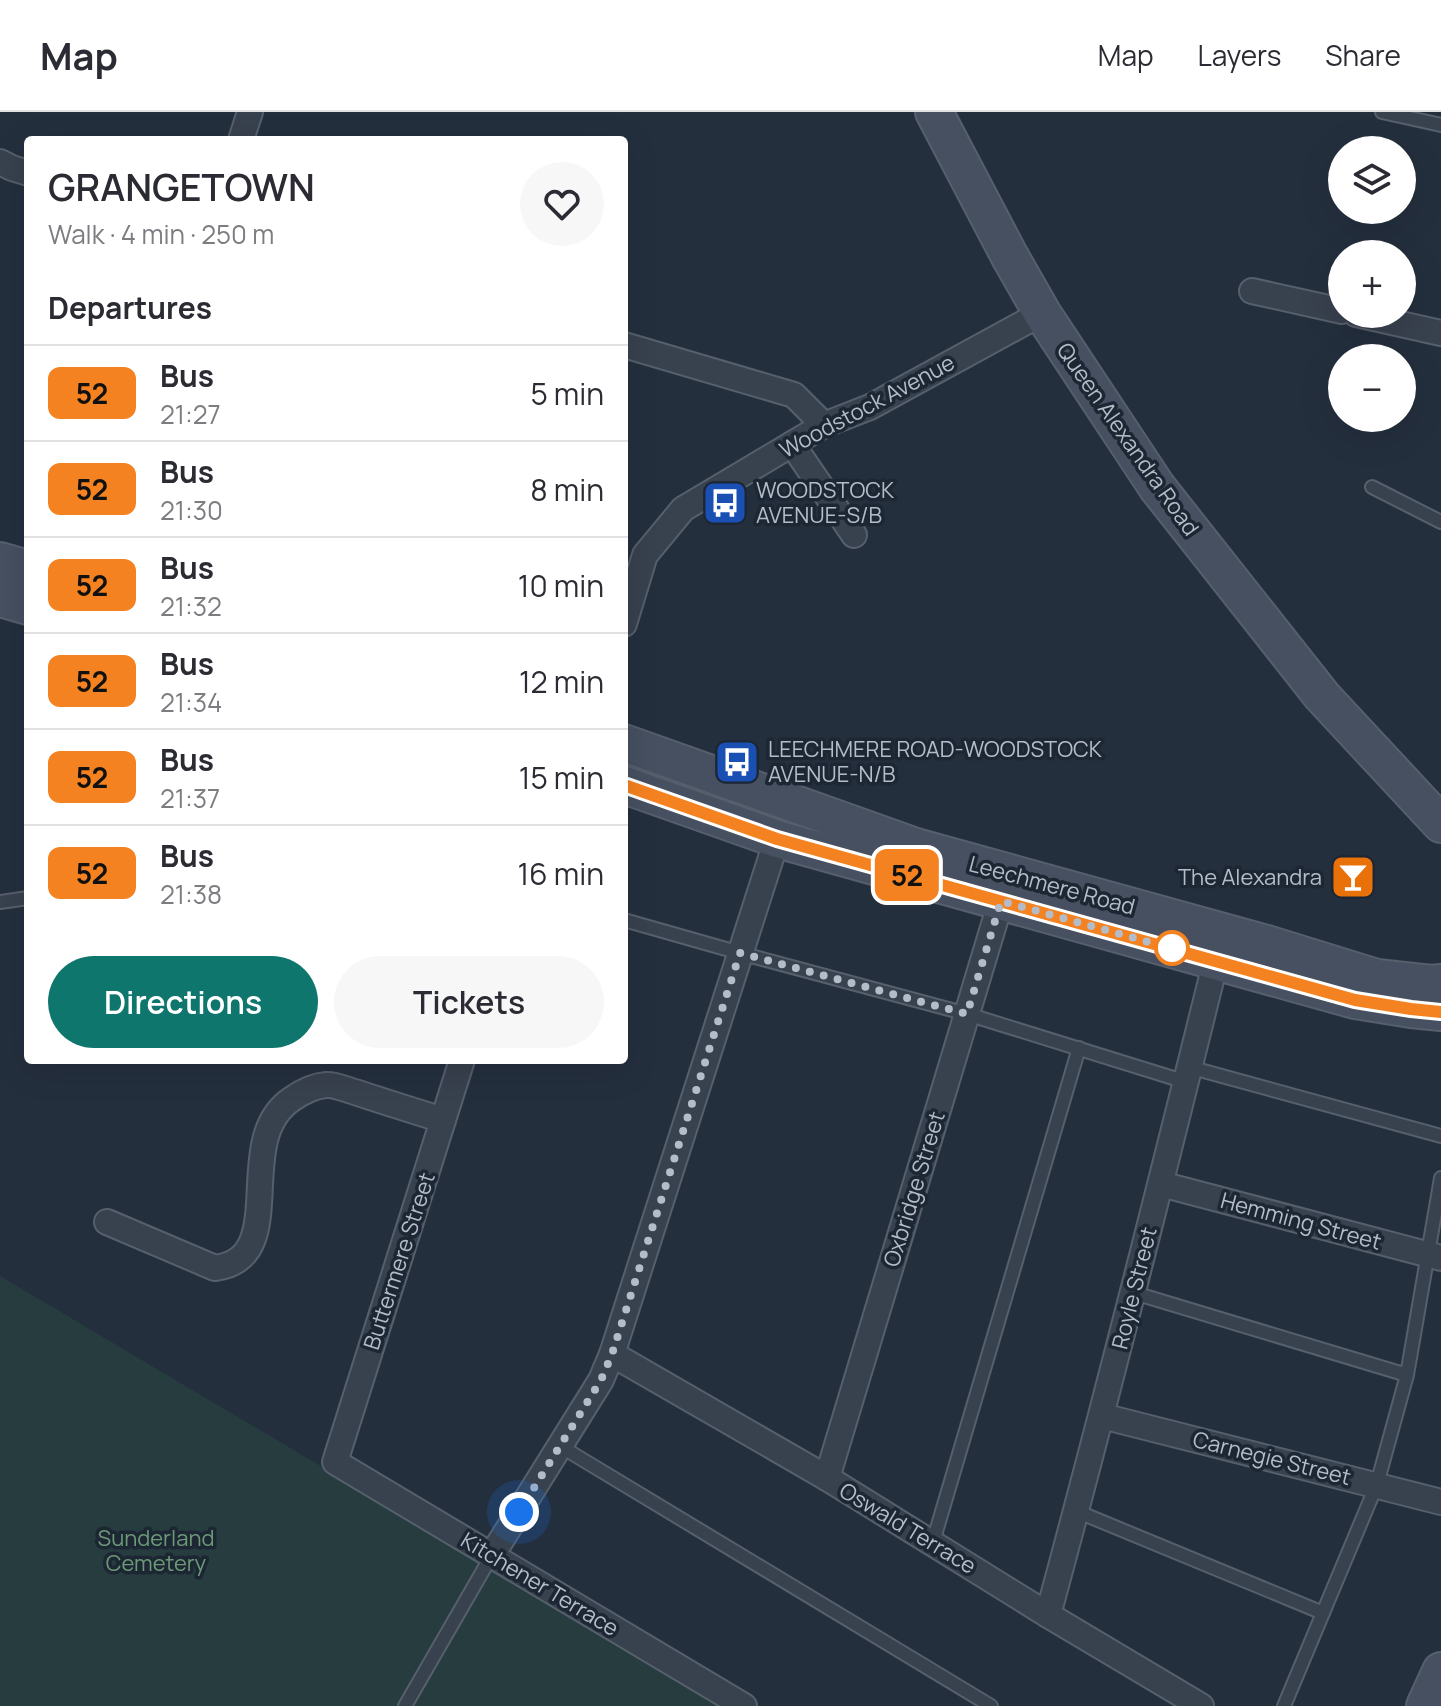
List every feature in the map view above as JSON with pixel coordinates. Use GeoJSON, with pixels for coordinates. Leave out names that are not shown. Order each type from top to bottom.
{"type":"FeatureCollection","features":[{"type":"Feature","properties":{"kind":"street"},"geometry":{"type":"LineString","coordinates":[[242,136],[250,112]]}},
{"type":"Feature","properties":{"kind":"street","name":"Queen Alexandra Road"},"geometry":{"type":"LineString","coordinates":[[934,112],[1042,313],[1157,487],[1322,696],[1436,822]]}},
{"type":"Feature","properties":{"kind":"street"},"geometry":{"type":"LineString","coordinates":[[0,162],[24,172]]}},
{"type":"Feature","properties":{"kind":"street"},"geometry":{"type":"LineString","coordinates":[[1252,291],[1328,308]]}},
{"type":"Feature","properties":{"kind":"street","name":"Woodstock Avenue"},"geometry":{"type":"LineString","coordinates":[[628,611],[645,555],[683,509],[824,425],[870,407],[1042,313]]}},
{"type":"Feature","properties":{"kind":"street"},"geometry":{"type":"LineString","coordinates":[[1416,327],[1441,333]]}},
{"type":"Feature","properties":{"kind":"street"},"geometry":{"type":"LineString","coordinates":[[628,346],[794,395],[824,425]]}},
{"type":"Feature","properties":{"kind":"street"},"geometry":{"type":"LineString","coordinates":[[792,444],[854,535]]}},
{"type":"Feature","properties":{"kind":"street"},"geometry":{"type":"LineString","coordinates":[[0,561],[24,568]]}},
{"type":"Feature","properties":{"kind":"street"},"geometry":{"type":"LineString","coordinates":[[0,598],[24,605]]}},
{"type":"Feature","properties":{"kind":"street","name":"Leechmere Road"},"geometry":{"type":"LineString","coordinates":[[628,744],[916,847],[1267,944],[1377,978],[1441,983]]}},
{"type":"Feature","properties":{"kind":"street","name":"Leechmere Road"},"geometry":{"type":"LineString","coordinates":[[628,786],[777,839],[1355,1000],[1441,1012]]}},
{"type":"Feature","properties":{"kind":"street"},"geometry":{"type":"LineString","coordinates":[[492,1555],[601,1380],[612,1354],[777,839]]}},
{"type":"Feature","properties":{"kind":"street","name":"Oxbridge Street"},"geometry":{"type":"LineString","coordinates":[[827,1478],[1001,901]]}},
{"type":"Feature","properties":{"kind":"street","name":"Royle Street"},"geometry":{"type":"LineString","coordinates":[[1048,1615],[1102,1416],[1216,960]]}},
{"type":"Feature","properties":{"kind":"street","name":"Buttermere Street"},"geometry":{"type":"LineString","coordinates":[[335,1462],[461,1064]]}},
{"type":"Feature","properties":{"kind":"street"},"geometry":{"type":"LineString","coordinates":[[107,1222],[215,1268],[230,1266],[244,1257],[259,1222],[260,1165],[266,1132],[280,1107],[302,1092],[329,1084],[443,1120]]}},
{"type":"Feature","properties":{"kind":"street","name":"Hemming Street"},"geometry":{"type":"LineString","coordinates":[[1161,1184],[1435,1257]]}},
{"type":"Feature","properties":{"kind":"street","name":"Oswald Terrace"},"geometry":{"type":"LineString","coordinates":[[612,1354],[827,1478],[1201,1706]]}},
{"type":"Feature","properties":{"kind":"street","name":"Carnegie Street"},"geometry":{"type":"LineString","coordinates":[[1102,1416],[1441,1502]]}},
{"type":"Feature","properties":{"kind":"street","name":"Kitchener Terrace"},"geometry":{"type":"LineString","coordinates":[[335,1462],[744,1706]]}},
{"type":"Feature","properties":{"kind":"lane"},"geometry":{"type":"LineString","coordinates":[[1382,112],[1441,125]]}},
{"type":"Feature","properties":{"kind":"lane"},"geometry":{"type":"LineString","coordinates":[[1372,487],[1441,522]]}},
{"type":"Feature","properties":{"kind":"lane"},"geometry":{"type":"LineString","coordinates":[[0,902],[24,899]]}},
{"type":"Feature","properties":{"kind":"lane"},"geometry":{"type":"LineString","coordinates":[[628,921],[967,1014],[1079,1048],[1441,1136]]}},
{"type":"Feature","properties":{"kind":"lane"},"geometry":{"type":"LineString","coordinates":[[933,1542],[1079,1048]]}},
{"type":"Feature","properties":{"kind":"lane"},"geometry":{"type":"LineString","coordinates":[[1284,1706],[1377,1484],[1435,1257],[1441,1178]]}},
{"type":"Feature","properties":{"kind":"lane"},"geometry":{"type":"LineString","coordinates":[[1131,1292],[1407,1375]]}},
{"type":"Feature","properties":{"kind":"lane"},"geometry":{"type":"LineString","coordinates":[[560,1446],[991,1706]]}},
{"type":"Feature","properties":{"kind":"lane"},"geometry":{"type":"LineString","coordinates":[[1076,1511],[1323,1613]]}},
{"type":"Feature","properties":{"kind":"lane"},"geometry":{"type":"LineString","coordinates":[[405,1706],[492,1555]]}},
{"type":"Feature","properties":{"kind":"green space","name":"Sunderland Cemetery"},"geometry":{"type":"Polygon","coordinates":[[[0,1276],[726,1706],[0,1706],[0,1276]]]}},
{"type":"Feature","properties":{"kind":"bus line","name":"52"},"geometry":{"type":"LineString","coordinates":[[628,786],[777,839],[1355,1000],[1441,1012]]}},
{"type":"Feature","properties":{"kind":"place","name":"WOODSTOCK AVENUE-S/B"},"geometry":{"type":"Point","coordinates":[725,503]}},
{"type":"Feature","properties":{"kind":"place","name":"LEECHMERE ROAD-WOODSTOCK AVENUE-N/B"},"geometry":{"type":"Point","coordinates":[737,762]}},
{"type":"Feature","properties":{"kind":"place","name":"The Alexandra"},"geometry":{"type":"Point","coordinates":[1353,877]}},
{"type":"Feature","properties":{"kind":"route"},"geometry":{"type":"LineString","coordinates":[[519,1512],[601,1380],[612,1354],[740,953],[967,1014],[1001,901],[1185,952],[1172,948]]}}]}
